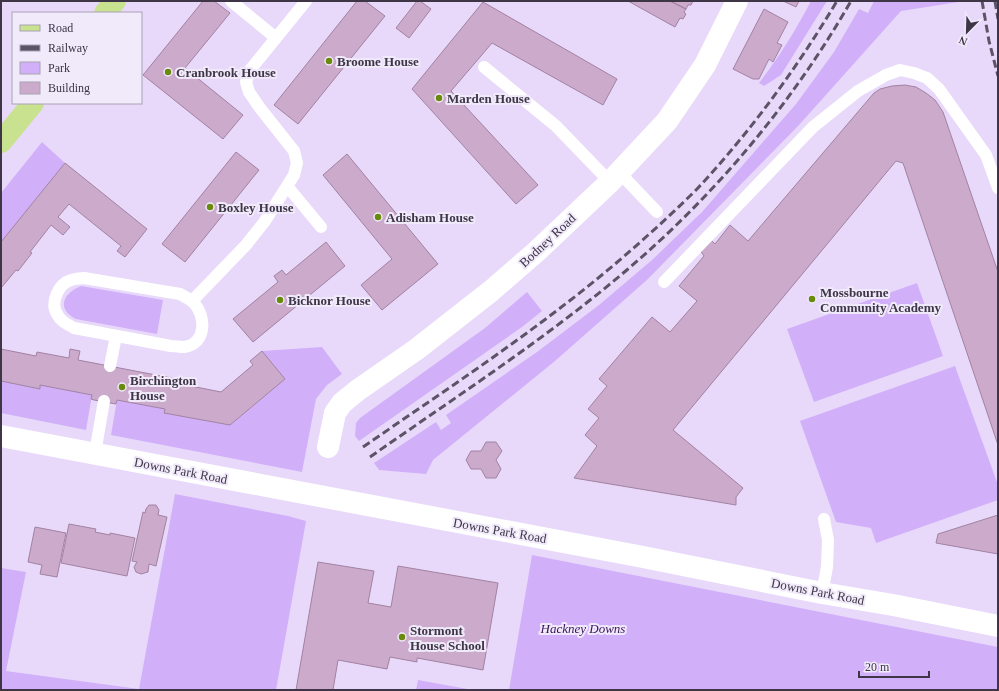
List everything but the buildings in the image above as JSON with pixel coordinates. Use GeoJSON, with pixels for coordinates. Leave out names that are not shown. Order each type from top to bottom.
{"type":"FeatureCollection","features":[{"type":"Feature","properties":{"kind":"main road"},"geometry":{"type":"LineString","coordinates":[[106,12],[115,1]]}},
{"type":"Feature","properties":{"kind":"main road"},"geometry":{"type":"LineString","coordinates":[[1,142],[32,104]]}},
{"type":"Feature","properties":{"kind":"street","name":"Bodney Road"},"geometry":{"type":"LineString","coordinates":[[328,447],[335,413],[342,403],[358,390],[417,349],[491,291],[536,252],[615,177],[667,121],[705,65],[737,1]]}},
{"type":"Feature","properties":{"kind":"street","name":"Downs Park Road"},"geometry":{"type":"LineString","coordinates":[[1,436],[638,556],[998,626]]}},
{"type":"Feature","properties":{"kind":"lane"},"geometry":{"type":"LineString","coordinates":[[231,1],[276,38]]}},
{"type":"Feature","properties":{"kind":"lane"},"geometry":{"type":"LineString","coordinates":[[192,301],[246,245],[265,221],[294,174],[297,163],[294,151],[260,108],[249,92],[246,82],[250,70],[306,1]]}},
{"type":"Feature","properties":{"kind":"lane"},"geometry":{"type":"LineString","coordinates":[[484,67],[657,212]]}},
{"type":"Feature","properties":{"kind":"lane"},"geometry":{"type":"LineString","coordinates":[[664,282],[813,127],[858,91],[886,75],[900,70],[927,78],[939,89],[986,155],[998,188]]}},
{"type":"Feature","properties":{"kind":"lane"},"geometry":{"type":"LineString","coordinates":[[287,186],[321,227]]}},
{"type":"Feature","properties":{"kind":"lane"},"geometry":{"type":"LineString","coordinates":[[84,278],[180,294],[192,301],[198,308],[203,320],[202,333],[196,342],[185,347],[171,346],[116,336],[74,328],[63,323],[56,313],[55,299],[61,286],[70,280],[84,278]]}},
{"type":"Feature","properties":{"kind":"lane"},"geometry":{"type":"LineString","coordinates":[[110,366],[116,336]]}},
{"type":"Feature","properties":{"kind":"lane"},"geometry":{"type":"LineString","coordinates":[[95,453],[104,401]]}},
{"type":"Feature","properties":{"kind":"lane"},"geometry":{"type":"LineString","coordinates":[[822,593],[827,567],[828,540],[824,519]]}},
{"type":"Feature","properties":{"kind":"green space"},"geometry":{"type":"Polygon","coordinates":[[[811,1],[827,1],[781,75],[764,86],[759,83],[787,43],[811,1]]]}},
{"type":"Feature","properties":{"kind":"green space"},"geometry":{"type":"Polygon","coordinates":[[[874,1],[965,1],[901,11],[799,125],[648,279],[555,361],[433,460],[426,474],[379,470],[374,463],[436,422],[441,430],[451,423],[446,415],[537,352],[599,305],[652,260],[702,212],[796,104],[834,52],[859,9],[868,13],[874,1]]]}},
{"type":"Feature","properties":{"kind":"green space"},"geometry":{"type":"Polygon","coordinates":[[[42,142],[65,163],[1,242],[1,193],[42,142]]]}},
{"type":"Feature","properties":{"kind":"green space"},"geometry":{"type":"Polygon","coordinates":[[[917,283],[943,356],[814,402],[787,329],[917,283]]]}},
{"type":"Feature","properties":{"kind":"green space"},"geometry":{"type":"Polygon","coordinates":[[[81,286],[163,300],[157,334],[76,319],[66,311],[64,301],[70,293],[81,286]]]}},
{"type":"Feature","properties":{"kind":"green space"},"geometry":{"type":"Polygon","coordinates":[[[527,292],[542,311],[522,327],[359,441],[355,436],[356,423],[360,418],[485,328],[527,292]]]}},
{"type":"Feature","properties":{"kind":"green space"},"geometry":{"type":"Polygon","coordinates":[[[322,347],[342,374],[327,385],[316,399],[302,472],[111,435],[117,400],[165,409],[164,413],[230,425],[285,379],[262,351],[322,347]]]}},
{"type":"Feature","properties":{"kind":"green space"},"geometry":{"type":"Polygon","coordinates":[[[955,366],[998,485],[998,500],[876,543],[871,528],[836,522],[800,421],[955,366]]]}},
{"type":"Feature","properties":{"kind":"green space"},"geometry":{"type":"Polygon","coordinates":[[[1,381],[39,389],[40,385],[92,395],[86,430],[1,413],[1,381]]]}},
{"type":"Feature","properties":{"kind":"green space"},"geometry":{"type":"Polygon","coordinates":[[[175,494],[288,516],[306,521],[276,690],[1,690],[1,568],[26,572],[6,671],[139,689],[175,494]]]}},
{"type":"Feature","properties":{"kind":"green space","name":"Hackney Downs"},"geometry":{"type":"Polygon","coordinates":[[[532,555],[998,647],[998,690],[509,690],[532,555]]]}},
{"type":"Feature","properties":{"kind":"green space"},"geometry":{"type":"Polygon","coordinates":[[[418,680],[473,690],[416,690],[418,680]]]}},
{"type":"Feature","properties":{"kind":"railway"},"geometry":{"type":"LineString","coordinates":[[363,447],[472,372],[544,320],[614,265],[672,213],[717,167],[754,122],[789,75],[837,1]]}},
{"type":"Feature","properties":{"kind":"railway"},"geometry":{"type":"LineString","coordinates":[[370,457],[534,343],[628,269],[661,240],[692,209],[751,144],[804,75],[851,1]]}},
{"type":"Feature","properties":{"kind":"railway"},"geometry":{"type":"LineString","coordinates":[[982,1],[989,41],[998,76]]}},
{"type":"Feature","properties":{"kind":"railway"},"geometry":{"type":"LineString","coordinates":[[995,1],[998,19]]}},
{"type":"Feature","properties":{"kind":"place","name":"Broome House"},"geometry":{"type":"Point","coordinates":[329,61]}},
{"type":"Feature","properties":{"kind":"place","name":"Cranbrook House"},"geometry":{"type":"Point","coordinates":[168,72]}},
{"type":"Feature","properties":{"kind":"place","name":"Marden House"},"geometry":{"type":"Point","coordinates":[439,98]}},
{"type":"Feature","properties":{"kind":"place","name":"Boxley House"},"geometry":{"type":"Point","coordinates":[210,207]}},
{"type":"Feature","properties":{"kind":"place","name":"Adisham House"},"geometry":{"type":"Point","coordinates":[378,217]}},
{"type":"Feature","properties":{"kind":"place","name":"Mossbourne Community Academy"},"geometry":{"type":"Point","coordinates":[812,299]}},
{"type":"Feature","properties":{"kind":"place","name":"Bicknor House"},"geometry":{"type":"Point","coordinates":[280,300]}},
{"type":"Feature","properties":{"kind":"place","name":"Birchington House"},"geometry":{"type":"Point","coordinates":[122,387]}},
{"type":"Feature","properties":{"kind":"place","name":"Stormont House School"},"geometry":{"type":"Point","coordinates":[402,637]}}]}
